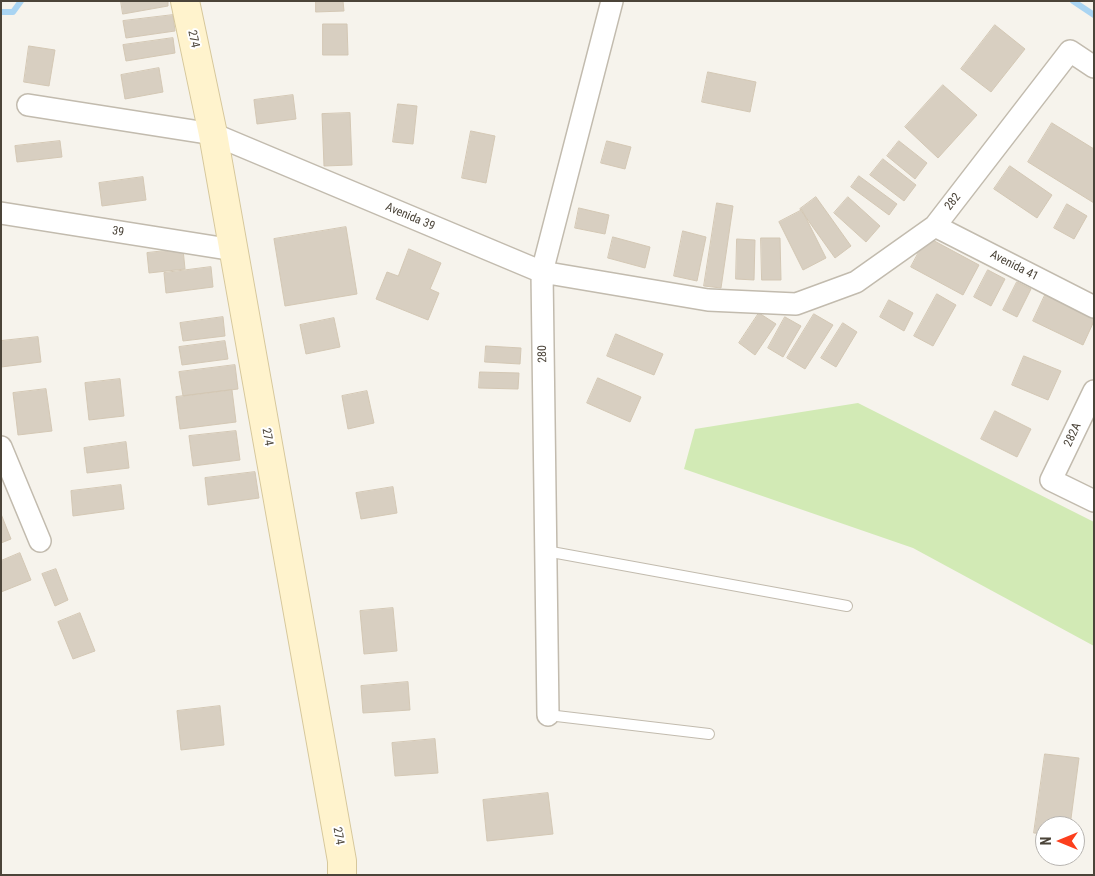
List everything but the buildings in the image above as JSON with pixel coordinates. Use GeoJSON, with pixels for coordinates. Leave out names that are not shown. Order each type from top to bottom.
{"type":"FeatureCollection","features":[{"type":"Feature","properties":{"kind":"street","name":"274"},"geometry":{"type":"LineString","coordinates":[[185,1],[214,134],[342,861],[342,875]]}},
{"type":"Feature","properties":{"kind":"street","name":"280"},"geometry":{"type":"LineString","coordinates":[[548,715],[542,272],[612,1]]}},
{"type":"Feature","properties":{"kind":"street","name":"282"},"geometry":{"type":"LineString","coordinates":[[796,304],[856,282],[935,226],[1070,51],[1094,67]]}},
{"type":"Feature","properties":{"kind":"street","name":"Avenida 39"},"geometry":{"type":"LineString","coordinates":[[28,105],[214,134],[542,272],[708,300],[796,304]]}},
{"type":"Feature","properties":{"kind":"street","name":"39"},"geometry":{"type":"LineString","coordinates":[[1,213],[234,250]]}},
{"type":"Feature","properties":{"kind":"street","name":"Avenida 41"},"geometry":{"type":"LineString","coordinates":[[935,226],[1094,307]]}},
{"type":"Feature","properties":{"kind":"street","name":"282A"},"geometry":{"type":"LineString","coordinates":[[1094,391],[1051,480],[1094,501]]}},
{"type":"Feature","properties":{"kind":"street"},"geometry":{"type":"LineString","coordinates":[[1,447],[40,540]]}},
{"type":"Feature","properties":{"kind":"lane"},"geometry":{"type":"LineString","coordinates":[[546,551],[847,606]]}},
{"type":"Feature","properties":{"kind":"lane"},"geometry":{"type":"LineString","coordinates":[[548,715],[708,734]]}},
{"type":"Feature","properties":{"kind":"green space"},"geometry":{"type":"Polygon","coordinates":[[[858,403],[1094,522],[1094,646],[913,548],[684,469],[695,429],[858,403]]]}},
{"type":"Feature","properties":{"kind":"waterway"},"geometry":{"type":"LineString","coordinates":[[1,12],[13,12],[21,1]]}},
{"type":"Feature","properties":{"kind":"waterway"},"geometry":{"type":"LineString","coordinates":[[1073,1],[1094,15]]}}]}
